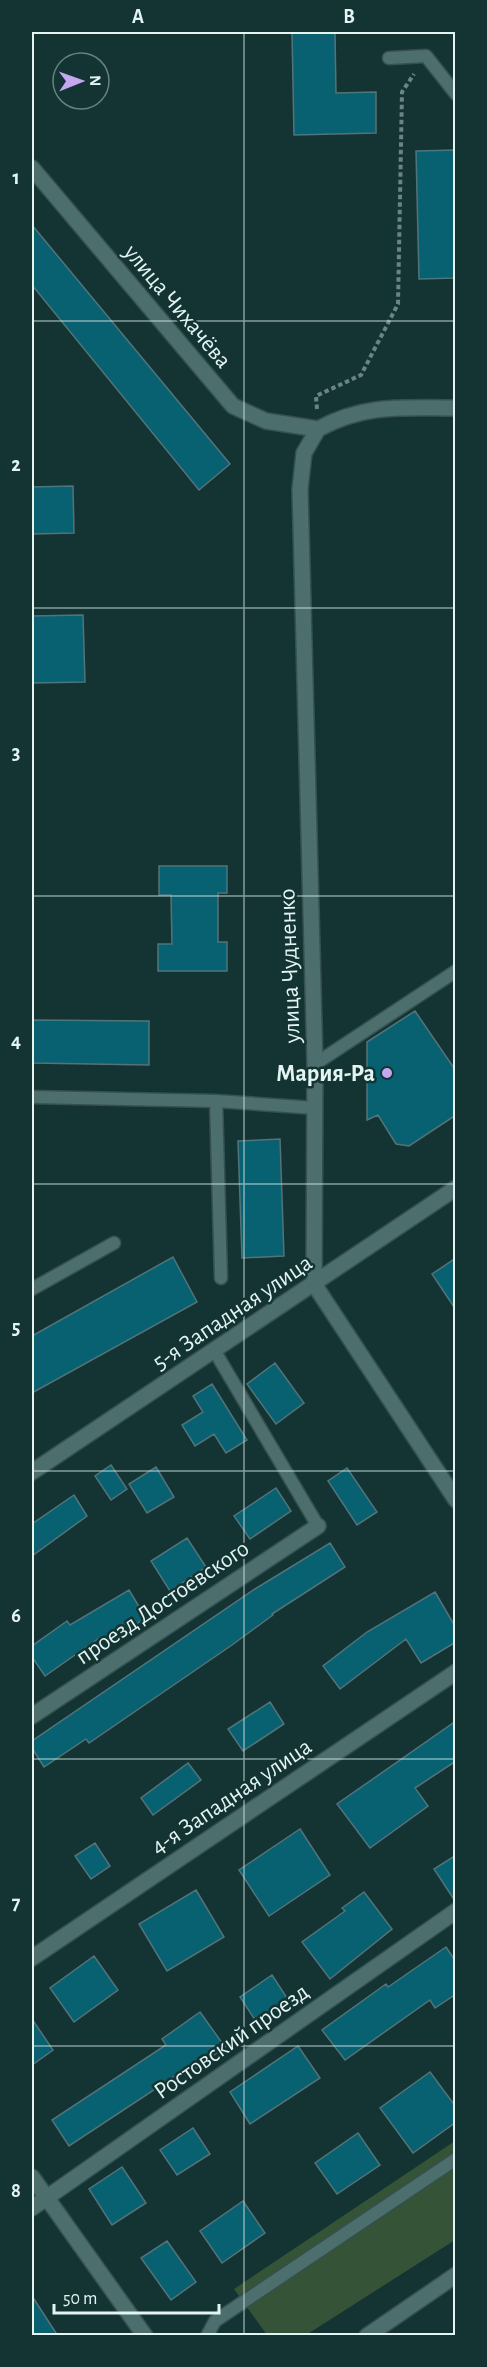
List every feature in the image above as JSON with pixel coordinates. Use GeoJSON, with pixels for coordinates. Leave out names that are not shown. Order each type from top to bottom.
{"type":"FeatureCollection","features":[{"type":"Feature","properties":{"kind":"street","name":"улица Чихачёва"},"geometry":{"type":"LineString","coordinates":[[32,168],[233,406],[266,421],[318,429]]}},
{"type":"Feature","properties":{"kind":"street"},"geometry":{"type":"LineString","coordinates":[[318,429],[342,416],[380,408],[456,408]]}},
{"type":"Feature","properties":{"kind":"street","name":"улица Чудненко"},"geometry":{"type":"LineString","coordinates":[[314,1284],[315,1064],[300,489],[304,453],[318,429]]}},
{"type":"Feature","properties":{"kind":"street","name":"5-я Западная улица"},"geometry":{"type":"LineString","coordinates":[[32,1472],[456,1188]]}},
{"type":"Feature","properties":{"kind":"street"},"geometry":{"type":"LineString","coordinates":[[314,1284],[456,1500]]}},
{"type":"Feature","properties":{"kind":"street","name":"проезд Достоевского"},"geometry":{"type":"LineString","coordinates":[[32,1716],[318,1526]]}},
{"type":"Feature","properties":{"kind":"street","name":"4-я Западная улица"},"geometry":{"type":"LineString","coordinates":[[32,1958],[456,1672]]}},
{"type":"Feature","properties":{"kind":"street","name":"Ростовский проезд"},"geometry":{"type":"LineString","coordinates":[[32,2208],[456,1911]]}},
{"type":"Feature","properties":{"kind":"street"},"geometry":{"type":"LineString","coordinates":[[32,2177],[145,2336]]}},
{"type":"Feature","properties":{"kind":"street"},"geometry":{"type":"LineString","coordinates":[[367,2336],[456,2275]]}},
{"type":"Feature","properties":{"kind":"lane"},"geometry":{"type":"LineString","coordinates":[[389,58],[426,56],[456,94]]}},
{"type":"Feature","properties":{"kind":"lane"},"geometry":{"type":"LineString","coordinates":[[315,1064],[456,971]]}},
{"type":"Feature","properties":{"kind":"lane"},"geometry":{"type":"LineString","coordinates":[[32,1097],[216,1101],[315,1108]]}},
{"type":"Feature","properties":{"kind":"lane"},"geometry":{"type":"LineString","coordinates":[[216,1101],[221,1278]]}},
{"type":"Feature","properties":{"kind":"lane"},"geometry":{"type":"LineString","coordinates":[[32,1289],[114,1243]]}},
{"type":"Feature","properties":{"kind":"lane"},"geometry":{"type":"LineString","coordinates":[[214,1350],[318,1526]]}},
{"type":"Feature","properties":{"kind":"lane"},"geometry":{"type":"LineString","coordinates":[[207,2336],[215,2321],[456,2159]]}},
{"type":"Feature","properties":{"kind":"path"},"geometry":{"type":"LineString","coordinates":[[318,429],[316,396],[361,375],[398,304],[402,92],[426,56]]}},
{"type":"Feature","properties":{"kind":"green space"},"geometry":{"type":"Polygon","coordinates":[[[455,2141],[455,2240],[306,2335],[267,2335],[234,2289],[455,2141]]]}},
{"type":"Feature","properties":{"kind":"building"},"geometry":{"type":"Polygon","coordinates":[[[292,32],[335,32],[336,93],[376,92],[376,133],[294,135],[292,32]]]}},
{"type":"Feature","properties":{"kind":"building"},"geometry":{"type":"Polygon","coordinates":[[[456,150],[456,278],[419,279],[416,151],[456,150]]]}},
{"type":"Feature","properties":{"kind":"building"},"geometry":{"type":"Polygon","coordinates":[[[32,225],[230,464],[199,490],[32,285],[32,225]]]}},
{"type":"Feature","properties":{"kind":"building"},"geometry":{"type":"Polygon","coordinates":[[[73,486],[74,533],[32,534],[32,487],[73,486]]]}},
{"type":"Feature","properties":{"kind":"building"},"geometry":{"type":"Polygon","coordinates":[[[83,615],[85,682],[32,683],[32,616],[83,615]]]}},
{"type":"Feature","properties":{"kind":"building"},"geometry":{"type":"Polygon","coordinates":[[[159,866],[227,866],[227,893],[218,893],[218,942],[227,942],[227,971],[158,971],[158,944],[172,944],[171,895],[159,895],[159,866]]]}},
{"type":"Feature","properties":{"kind":"building"},"geometry":{"type":"Polygon","coordinates":[[[415,1011],[456,1071],[456,1115],[409,1146],[396,1144],[378,1115],[367,1120],[367,1042],[415,1011]]]}},
{"type":"Feature","properties":{"kind":"building"},"geometry":{"type":"Polygon","coordinates":[[[32,1020],[149,1021],[149,1065],[32,1063],[32,1020]]]}},
{"type":"Feature","properties":{"kind":"building"},"geometry":{"type":"Polygon","coordinates":[[[280,1139],[284,1256],[242,1258],[238,1141],[280,1139]]]}},
{"type":"Feature","properties":{"kind":"building"},"geometry":{"type":"Polygon","coordinates":[[[173,1257],[197,1302],[32,1393],[32,1336],[173,1257]]]}},
{"type":"Feature","properties":{"kind":"building"},"geometry":{"type":"Polygon","coordinates":[[[456,1258],[456,1310],[432,1274],[456,1258]]]}},
{"type":"Feature","properties":{"kind":"building"},"geometry":{"type":"Polygon","coordinates":[[[275,1363],[304,1403],[276,1424],[247,1384],[275,1363]]]}},
{"type":"Feature","properties":{"kind":"building"},"geometry":{"type":"Polygon","coordinates":[[[212,1384],[247,1440],[226,1453],[214,1434],[195,1446],[182,1425],[203,1412],[193,1396],[212,1384]]]}},
{"type":"Feature","properties":{"kind":"building"},"geometry":{"type":"Polygon","coordinates":[[[111,1465],[127,1489],[111,1500],[95,1476],[111,1465]]]}},
{"type":"Feature","properties":{"kind":"building"},"geometry":{"type":"Polygon","coordinates":[[[156,1467],[174,1497],[147,1513],[129,1484],[156,1467]]]}},
{"type":"Feature","properties":{"kind":"building"},"geometry":{"type":"Polygon","coordinates":[[[347,1468],[377,1512],[357,1525],[328,1481],[347,1468]]]}},
{"type":"Feature","properties":{"kind":"building"},"geometry":{"type":"Polygon","coordinates":[[[276,1488],[291,1511],[250,1539],[234,1516],[276,1488]]]}},
{"type":"Feature","properties":{"kind":"building"},"geometry":{"type":"Polygon","coordinates":[[[74,1495],[87,1516],[32,1556],[32,1524],[74,1495]]]}},
{"type":"Feature","properties":{"kind":"building"},"geometry":{"type":"Polygon","coordinates":[[[187,1538],[206,1567],[170,1591],[151,1561],[187,1538]]]}},
{"type":"Feature","properties":{"kind":"building"},"geometry":{"type":"Polygon","coordinates":[[[330,1543],[345,1567],[272,1614],[232,1645],[89,1743],[86,1739],[44,1767],[32,1748],[32,1741],[255,1589],[330,1543]]]}},
{"type":"Feature","properties":{"kind":"building"},"geometry":{"type":"Polygon","coordinates":[[[129,1590],[146,1618],[106,1643],[102,1636],[45,1676],[32,1657],[32,1646],[67,1621],[70,1625],[129,1590]]]}},
{"type":"Feature","properties":{"kind":"building"},"geometry":{"type":"Polygon","coordinates":[[[435,1592],[456,1628],[456,1642],[421,1663],[406,1639],[340,1689],[323,1666],[367,1632],[435,1592]]]}},
{"type":"Feature","properties":{"kind":"building"},"geometry":{"type":"Polygon","coordinates":[[[270,1702],[284,1724],[243,1751],[228,1729],[270,1702]]]}},
{"type":"Feature","properties":{"kind":"building"},"geometry":{"type":"Polygon","coordinates":[[[456,1721],[456,1761],[415,1788],[428,1806],[370,1848],[337,1804],[456,1721]]]}},
{"type":"Feature","properties":{"kind":"building"},"geometry":{"type":"Polygon","coordinates":[[[188,1763],[201,1780],[153,1815],[141,1798],[188,1763]]]}},
{"type":"Feature","properties":{"kind":"building"},"geometry":{"type":"Polygon","coordinates":[[[300,1829],[330,1875],[269,1916],[239,1870],[300,1829]]]}},
{"type":"Feature","properties":{"kind":"building"},"geometry":{"type":"Polygon","coordinates":[[[95,1843],[110,1866],[91,1879],[75,1856],[95,1843]]]}},
{"type":"Feature","properties":{"kind":"building"},"geometry":{"type":"Polygon","coordinates":[[[456,1855],[456,1901],[455,1901],[434,1869],[456,1855]]]}},
{"type":"Feature","properties":{"kind":"building"},"geometry":{"type":"Polygon","coordinates":[[[196,1890],[224,1937],[167,1971],[139,1924],[196,1890]]]}},
{"type":"Feature","properties":{"kind":"building"},"geometry":{"type":"Polygon","coordinates":[[[364,1892],[392,1929],[330,1979],[302,1942],[345,1911],[342,1908],[364,1892]]]}},
{"type":"Feature","properties":{"kind":"building"},"geometry":{"type":"Polygon","coordinates":[[[446,1947],[456,1962],[456,1994],[435,2008],[430,2000],[345,2060],[322,2030],[386,1984],[388,1987],[446,1947]]]}},
{"type":"Feature","properties":{"kind":"building"},"geometry":{"type":"Polygon","coordinates":[[[94,1956],[118,1990],[74,2022],[50,1988],[94,1956]]]}},
{"type":"Feature","properties":{"kind":"building"},"geometry":{"type":"Polygon","coordinates":[[[272,1975],[289,2001],[257,2023],[240,1997],[272,1975]]]}},
{"type":"Feature","properties":{"kind":"building"},"geometry":{"type":"Polygon","coordinates":[[[200,2012],[225,2047],[186,2075],[184,2070],[69,2146],[52,2120],[166,2045],[162,2039],[200,2012]]]}},
{"type":"Feature","properties":{"kind":"building"},"geometry":{"type":"Polygon","coordinates":[[[32,2019],[53,2050],[32,2065],[32,2019]]]}},
{"type":"Feature","properties":{"kind":"building"},"geometry":{"type":"Polygon","coordinates":[[[298,2046],[320,2078],[250,2124],[230,2092],[298,2046]]]}},
{"type":"Feature","properties":{"kind":"building"},"geometry":{"type":"Polygon","coordinates":[[[430,2072],[456,2107],[456,2122],[413,2153],[380,2108],[430,2072]]]}},
{"type":"Feature","properties":{"kind":"building"},"geometry":{"type":"Polygon","coordinates":[[[193,2128],[210,2154],[177,2175],[160,2150],[193,2128]]]}},
{"type":"Feature","properties":{"kind":"building"},"geometry":{"type":"Polygon","coordinates":[[[358,2133],[380,2165],[337,2194],[315,2163],[358,2133]]]}},
{"type":"Feature","properties":{"kind":"building"},"geometry":{"type":"Polygon","coordinates":[[[122,2167],[146,2203],[112,2225],[89,2189],[122,2167]]]}},
{"type":"Feature","properties":{"kind":"building"},"geometry":{"type":"Polygon","coordinates":[[[243,2201],[265,2233],[222,2263],[200,2231],[243,2201]]]}},
{"type":"Feature","properties":{"kind":"building"},"geometry":{"type":"Polygon","coordinates":[[[167,2241],[196,2282],[171,2300],[141,2258],[167,2241]]]}},
{"type":"Feature","properties":{"kind":"building"},"geometry":{"type":"Polygon","coordinates":[[[32,2296],[58,2336],[32,2336],[32,2296]]]}},
{"type":"Feature","properties":{"kind":"place","name":"Мария-Ра"},"geometry":{"type":"Point","coordinates":[387,1073]}}]}
